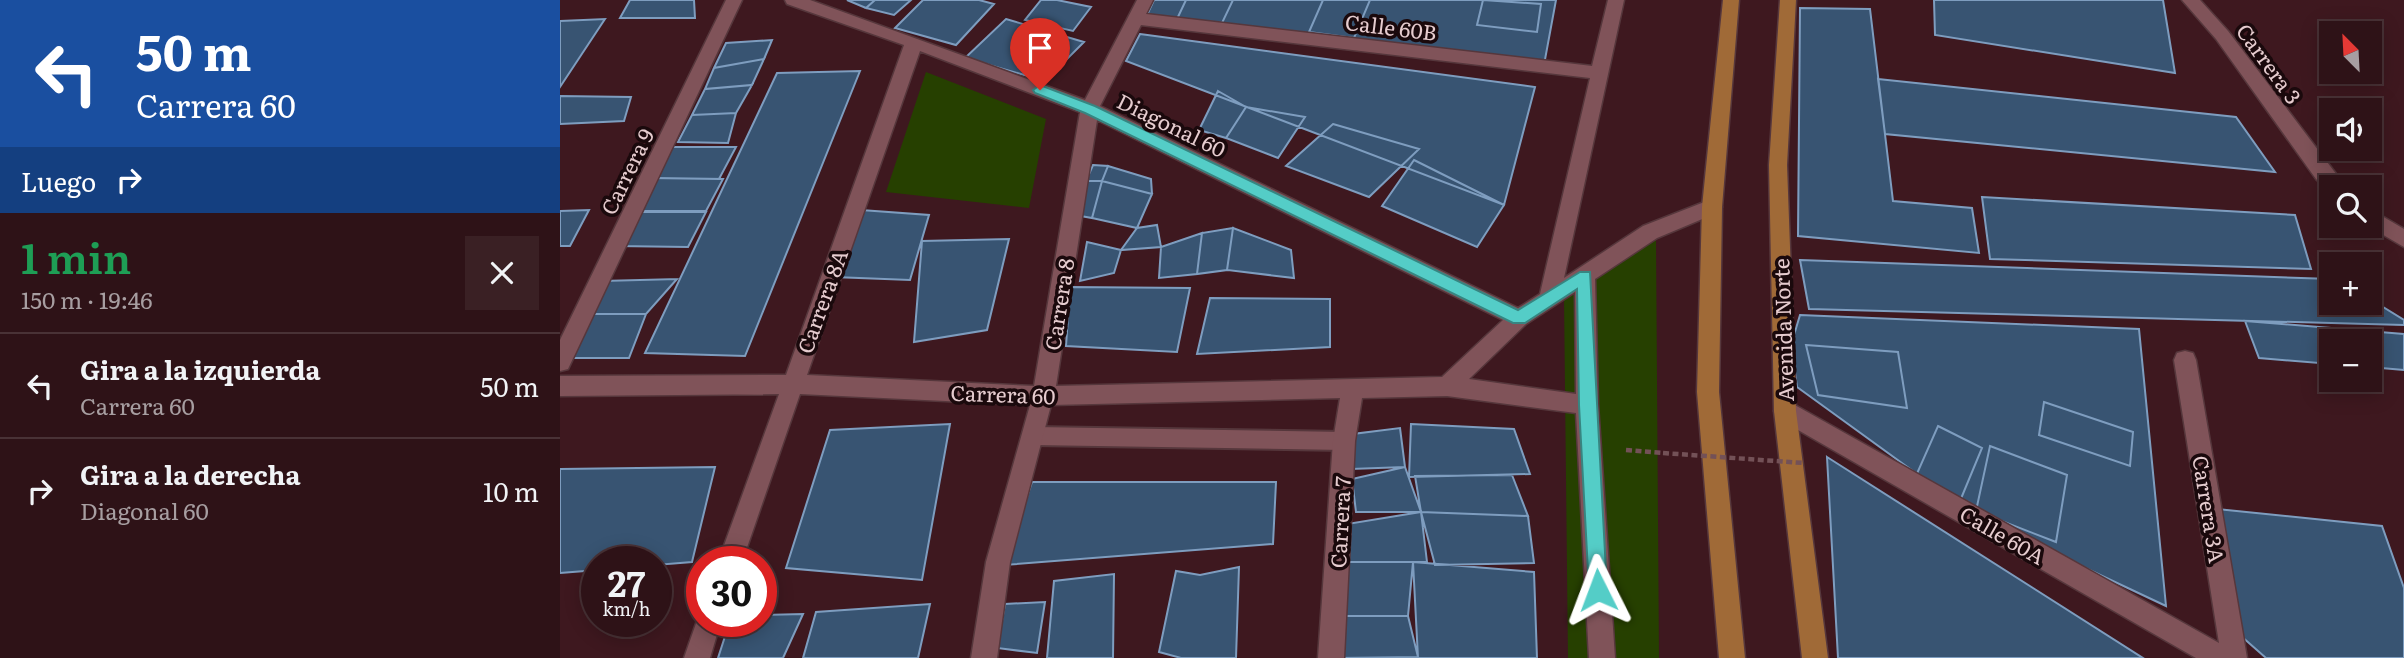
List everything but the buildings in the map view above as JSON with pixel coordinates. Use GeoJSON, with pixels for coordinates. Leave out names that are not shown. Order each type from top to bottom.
{"type":"FeatureCollection","features":[{"type":"Feature","properties":{"kind":"main road"},"geometry":{"type":"LineString","coordinates":[[1731,0],[1712,206],[1708,393],[1732,658]]}},
{"type":"Feature","properties":{"kind":"main road","name":"Avenida Norte"},"geometry":{"type":"LineString","coordinates":[[1788,0],[1778,165],[1785,411],[1815,658]]}},
{"type":"Feature","properties":{"kind":"street","name":"Carrera 9"},"geometry":{"type":"LineString","coordinates":[[560,362],[734,0]]}},
{"type":"Feature","properties":{"kind":"street","name":"Diagonal 60"},"geometry":{"type":"LineString","coordinates":[[793,0],[914,42],[1090,109],[1519,318]]}},
{"type":"Feature","properties":{"kind":"street"},"geometry":{"type":"LineString","coordinates":[[1549,298],[1616,0]]}},
{"type":"Feature","properties":{"kind":"street","name":"Carrera 3"},"geometry":{"type":"LineString","coordinates":[[2190,0],[2222,35],[2324,175]]}},
{"type":"Feature","properties":{"kind":"street","name":"Calle 60B"},"geometry":{"type":"LineString","coordinates":[[1140,9],[1600,73]]}},
{"type":"Feature","properties":{"kind":"street","name":"Carrera 8"},"geometry":{"type":"LineString","coordinates":[[984,658],[998,562],[1043,396],[1090,109],[1140,9]]}},
{"type":"Feature","properties":{"kind":"street","name":"Carrera 8A"},"geometry":{"type":"LineString","coordinates":[[736,546],[914,42]]}},
{"type":"Feature","properties":{"kind":"street"},"geometry":{"type":"LineString","coordinates":[[1447,386],[1519,318],[1650,232],[1712,206]]}},
{"type":"Feature","properties":{"kind":"street"},"geometry":{"type":"LineString","coordinates":[[2382,225],[2404,239]]}},
{"type":"Feature","properties":{"kind":"street"},"geometry":{"type":"LineString","coordinates":[[1585,276],[1587,405],[1602,658]]}},
{"type":"Feature","properties":{"kind":"street","name":"Carrera 3A"},"geometry":{"type":"LineString","coordinates":[[2185,360],[2234,658]]}},
{"type":"Feature","properties":{"kind":"street","name":"Carrera 60"},"geometry":{"type":"LineString","coordinates":[[560,386],[792,384],[1043,396],[1447,386],[1587,405]]}},
{"type":"Feature","properties":{"kind":"street","name":"Carrera 7"},"geometry":{"type":"LineString","coordinates":[[1331,658],[1344,441],[1353,387]]}},
{"type":"Feature","properties":{"kind":"street","name":"Calle 60A"},"geometry":{"type":"LineString","coordinates":[[1785,411],[2221,658]]}},
{"type":"Feature","properties":{"kind":"street"},"geometry":{"type":"LineString","coordinates":[[697,658],[704,637]]}},
{"type":"Feature","properties":{"kind":"lane","name":"Carrera 60"},"geometry":{"type":"LineString","coordinates":[[1034,436],[1344,441]]}},
{"type":"Feature","properties":{"kind":"path"},"geometry":{"type":"LineString","coordinates":[[1622,449],[1804,463]]}},
{"type":"Feature","properties":{"kind":"green space"},"geometry":{"type":"Polygon","coordinates":[[[926,72],[1046,119],[1029,208],[886,192],[926,72]]]}},
{"type":"Feature","properties":{"kind":"green space"},"geometry":{"type":"Polygon","coordinates":[[[1656,240],[1659,658],[1568,658],[1564,298],[1656,240]]]}},
{"type":"Feature","properties":{"kind":"route"},"geometry":{"type":"LineString","coordinates":[[1040,90],[1090,109],[1519,318],[1585,276],[1587,405],[1598,590]]}}]}
